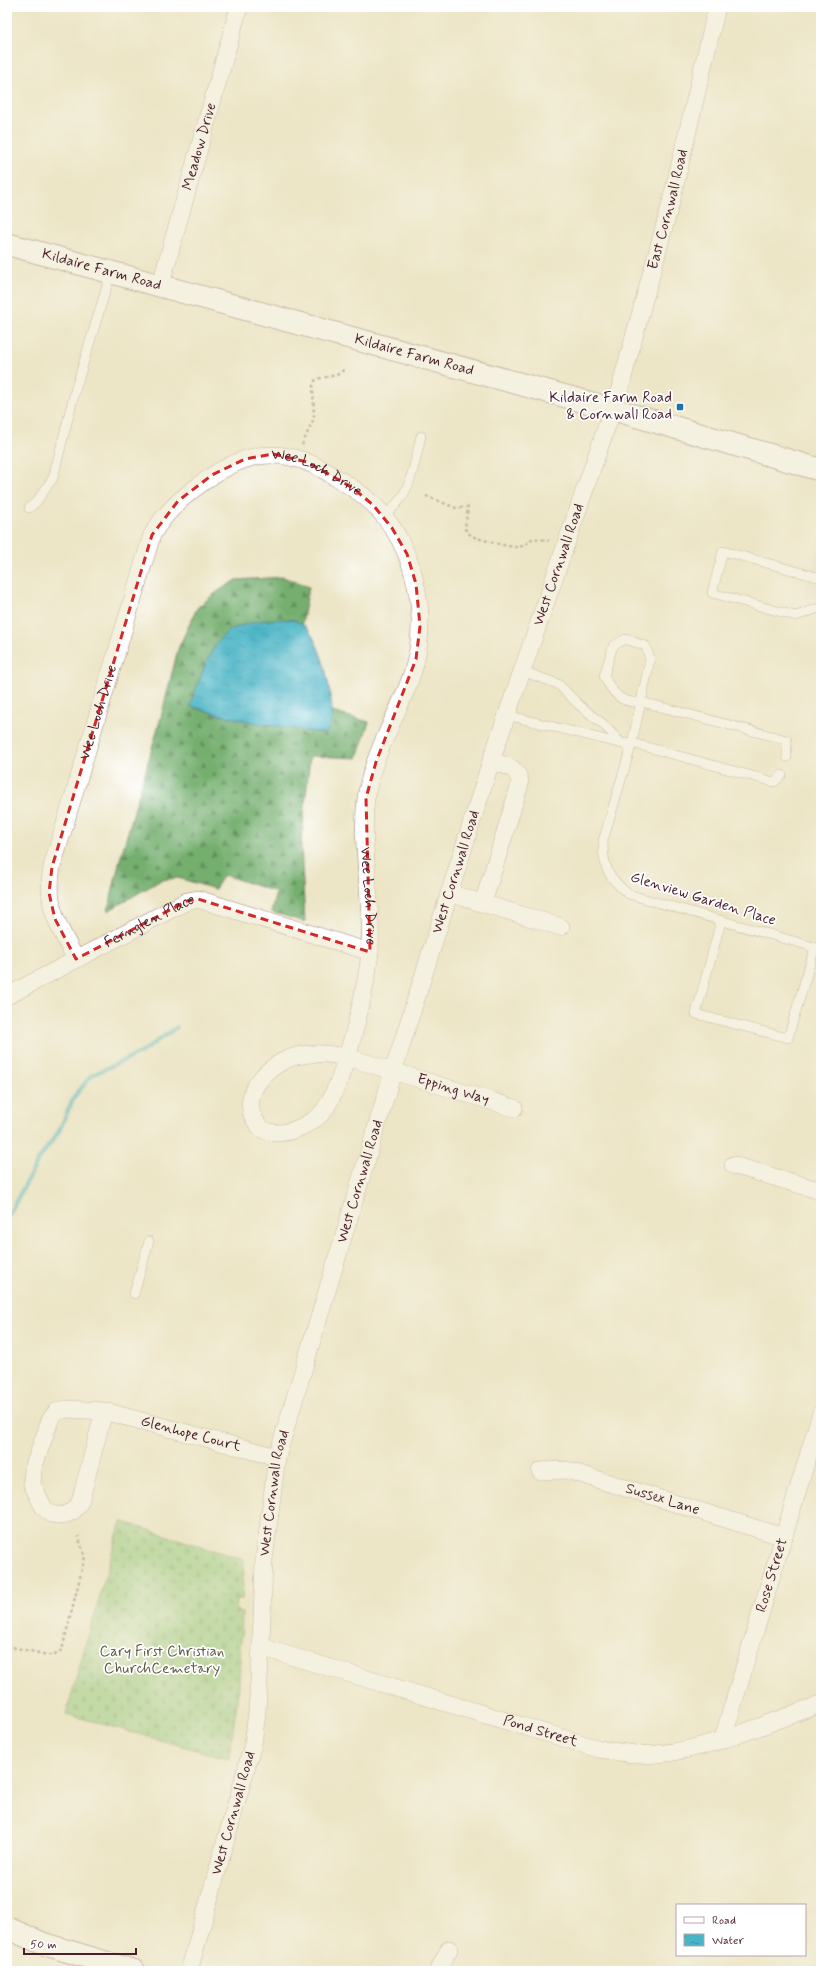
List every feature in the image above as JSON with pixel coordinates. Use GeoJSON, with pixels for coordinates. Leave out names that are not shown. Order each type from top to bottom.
{"type":"FeatureCollection","features":[{"type":"Feature","properties":{"kind":"main road","name":"Kildaire Farm Road"},"geometry":{"type":"LineString","coordinates":[[7,244],[612,409],[821,470]]}},
{"type":"Feature","properties":{"kind":"main road"},"geometry":{"type":"LineString","coordinates":[[7,1928],[44,1944],[134,1971]]}},
{"type":"Feature","properties":{"kind":"street","name":"Meadow Drive"},"geometry":{"type":"LineString","coordinates":[[160,286],[239,7]]}},
{"type":"Feature","properties":{"kind":"street","name":"East Cornwall Road"},"geometry":{"type":"LineString","coordinates":[[612,409],[620,388],[658,253],[717,7]]}},
{"type":"Feature","properties":{"kind":"street","name":"West Cornwall Road"},"geometry":{"type":"LineString","coordinates":[[189,1971],[252,1744],[257,1712],[262,1647],[264,1560],[277,1457],[393,1072],[491,761],[612,409]]}},
{"type":"Feature","properties":{"kind":"street","name":"Wee Loch Drive"},"geometry":{"type":"LineString","coordinates":[[76,959],[55,918],[49,893],[52,867],[152,535],[160,522],[178,501],[230,464],[245,458],[273,454],[299,459],[319,468],[353,488],[373,505],[400,541],[412,569],[420,609],[420,641],[411,678],[376,762],[366,798],[365,824],[370,917],[370,952],[364,990],[347,1057],[331,1099],[319,1116],[301,1127],[277,1133],[266,1132],[258,1125],[252,1111],[250,1097],[256,1085],[266,1072],[293,1057],[320,1053],[347,1057]]}},
{"type":"Feature","properties":{"kind":"street"},"geometry":{"type":"LineString","coordinates":[[483,904],[520,784],[520,776],[516,770],[491,761]]}},
{"type":"Feature","properties":{"kind":"street"},"geometry":{"type":"LineString","coordinates":[[449,893],[561,927]]}},
{"type":"Feature","properties":{"kind":"street","name":"Fernglen Place"},"geometry":{"type":"LineString","coordinates":[[7,996],[188,901],[198,899],[370,952]]}},
{"type":"Feature","properties":{"kind":"street","name":"Epping Way"},"geometry":{"type":"LineString","coordinates":[[347,1057],[514,1108]]}},
{"type":"Feature","properties":{"kind":"street"},"geometry":{"type":"LineString","coordinates":[[733,1165],[821,1190]]}},
{"type":"Feature","properties":{"kind":"street","name":"Glenhope Court"},"geometry":{"type":"LineString","coordinates":[[104,1411],[80,1502],[73,1511],[62,1516],[51,1514],[44,1508],[32,1484],[33,1470],[50,1420],[56,1412],[66,1409],[104,1411],[277,1457]]}},
{"type":"Feature","properties":{"kind":"street","name":"Rose Street"},"geometry":{"type":"LineString","coordinates":[[723,1738],[821,1412]]}},
{"type":"Feature","properties":{"kind":"street","name":"Sussex Lane"},"geometry":{"type":"LineString","coordinates":[[540,1471],[567,1470],[784,1537]]}},
{"type":"Feature","properties":{"kind":"street","name":"Pond Street"},"geometry":{"type":"LineString","coordinates":[[262,1647],[599,1749],[656,1754],[680,1751],[723,1738],[821,1704]]}},
{"type":"Feature","properties":{"kind":"street"},"geometry":{"type":"LineString","coordinates":[[438,1971],[449,1949]]}},
{"type":"Feature","properties":{"kind":"lane"},"geometry":{"type":"LineString","coordinates":[[29,508],[37,501],[53,478],[75,391],[111,273]]}},
{"type":"Feature","properties":{"kind":"lane"},"geometry":{"type":"LineString","coordinates":[[382,516],[398,504],[406,491],[421,436]]}},
{"type":"Feature","properties":{"kind":"lane"},"geometry":{"type":"LineString","coordinates":[[820,606],[796,616],[712,593],[723,551],[821,578]]}},
{"type":"Feature","properties":{"kind":"lane"},"geometry":{"type":"LineString","coordinates":[[642,702],[650,660],[646,646],[625,639],[613,646],[604,676],[613,693],[630,703],[642,702],[787,740],[787,757]]}},
{"type":"Feature","properties":{"kind":"lane"},"geometry":{"type":"LineString","coordinates":[[522,670],[558,684],[579,705],[604,724],[622,744]]}},
{"type":"Feature","properties":{"kind":"lane","name":"Glenview Garden Place"},"geometry":{"type":"LineString","coordinates":[[642,702],[632,743],[603,841],[603,858],[608,874],[616,884],[628,894],[818,948]]}},
{"type":"Feature","properties":{"kind":"lane"},"geometry":{"type":"LineString","coordinates":[[507,716],[622,744],[632,743],[774,782],[782,774]]}},
{"type":"Feature","properties":{"kind":"lane"},"geometry":{"type":"LineString","coordinates":[[721,921],[696,1014],[788,1038],[818,948]]}},
{"type":"Feature","properties":{"kind":"lane"},"geometry":{"type":"LineString","coordinates":[[134,1294],[149,1241]]}},
{"type":"Feature","properties":{"kind":"path"},"geometry":{"type":"LineString","coordinates":[[299,459],[302,444],[314,418],[313,385],[316,379],[337,375],[346,368]]}},
{"type":"Feature","properties":{"kind":"path"},"geometry":{"type":"LineString","coordinates":[[426,496],[456,508],[468,507],[465,529],[471,536],[515,547],[523,546],[531,538],[549,541]]}},
{"type":"Feature","properties":{"kind":"path"},"geometry":{"type":"LineString","coordinates":[[7,1646],[48,1655],[55,1655],[62,1650],[86,1558],[78,1536]]}},
{"type":"Feature","properties":{"kind":"highlighted area"},"geometry":{"type":"Polygon","coordinates":[[[273,454],[289,457],[307,462],[353,488],[373,505],[392,528],[407,554],[416,584],[420,626],[416,659],[376,762],[366,798],[370,952],[198,899],[187,901],[76,959],[55,919],[49,893],[52,867],[152,535],[178,501],[212,475],[245,459],[273,454]]]}},
{"type":"Feature","properties":{"kind":"shaded area"},"geometry":{"type":"Polygon","coordinates":[[[821,535],[821,601],[804,597],[821,535]]]}},
{"type":"Feature","properties":{"kind":"green space"},"geometry":{"type":"Polygon","coordinates":[[[283,577],[309,587],[302,624],[292,620],[190,706],[225,716],[259,721],[330,725],[332,712],[369,722],[357,758],[310,756],[301,845],[305,922],[271,912],[276,892],[224,875],[215,889],[178,878],[161,880],[108,911],[119,863],[161,717],[178,649],[197,608],[217,592],[236,580],[283,577]]]}},
{"type":"Feature","properties":{"kind":"green space","name":"Cary First Christian ChurchCemetary"},"geometry":{"type":"Polygon","coordinates":[[[121,1521],[244,1560],[242,1599],[237,1599],[236,1611],[242,1612],[239,1686],[229,1759],[66,1714],[121,1521]]]}},
{"type":"Feature","properties":{"kind":"water"},"geometry":{"type":"Polygon","coordinates":[[[288,619],[297,621],[308,630],[314,639],[324,664],[330,690],[332,711],[329,729],[326,734],[241,720],[190,706],[204,668],[213,649],[225,634],[234,628],[265,620],[288,619]]]}},
{"type":"Feature","properties":{"kind":"waterway"},"geometry":{"type":"LineString","coordinates":[[7,1218],[39,1159],[59,1131],[74,1097],[92,1075],[140,1053],[177,1027]]}},
{"type":"Feature","properties":{"kind":"place","name":"Kildaire Farm Road & Cornwall Road"},"geometry":{"type":"Point","coordinates":[680,407]}}]}
